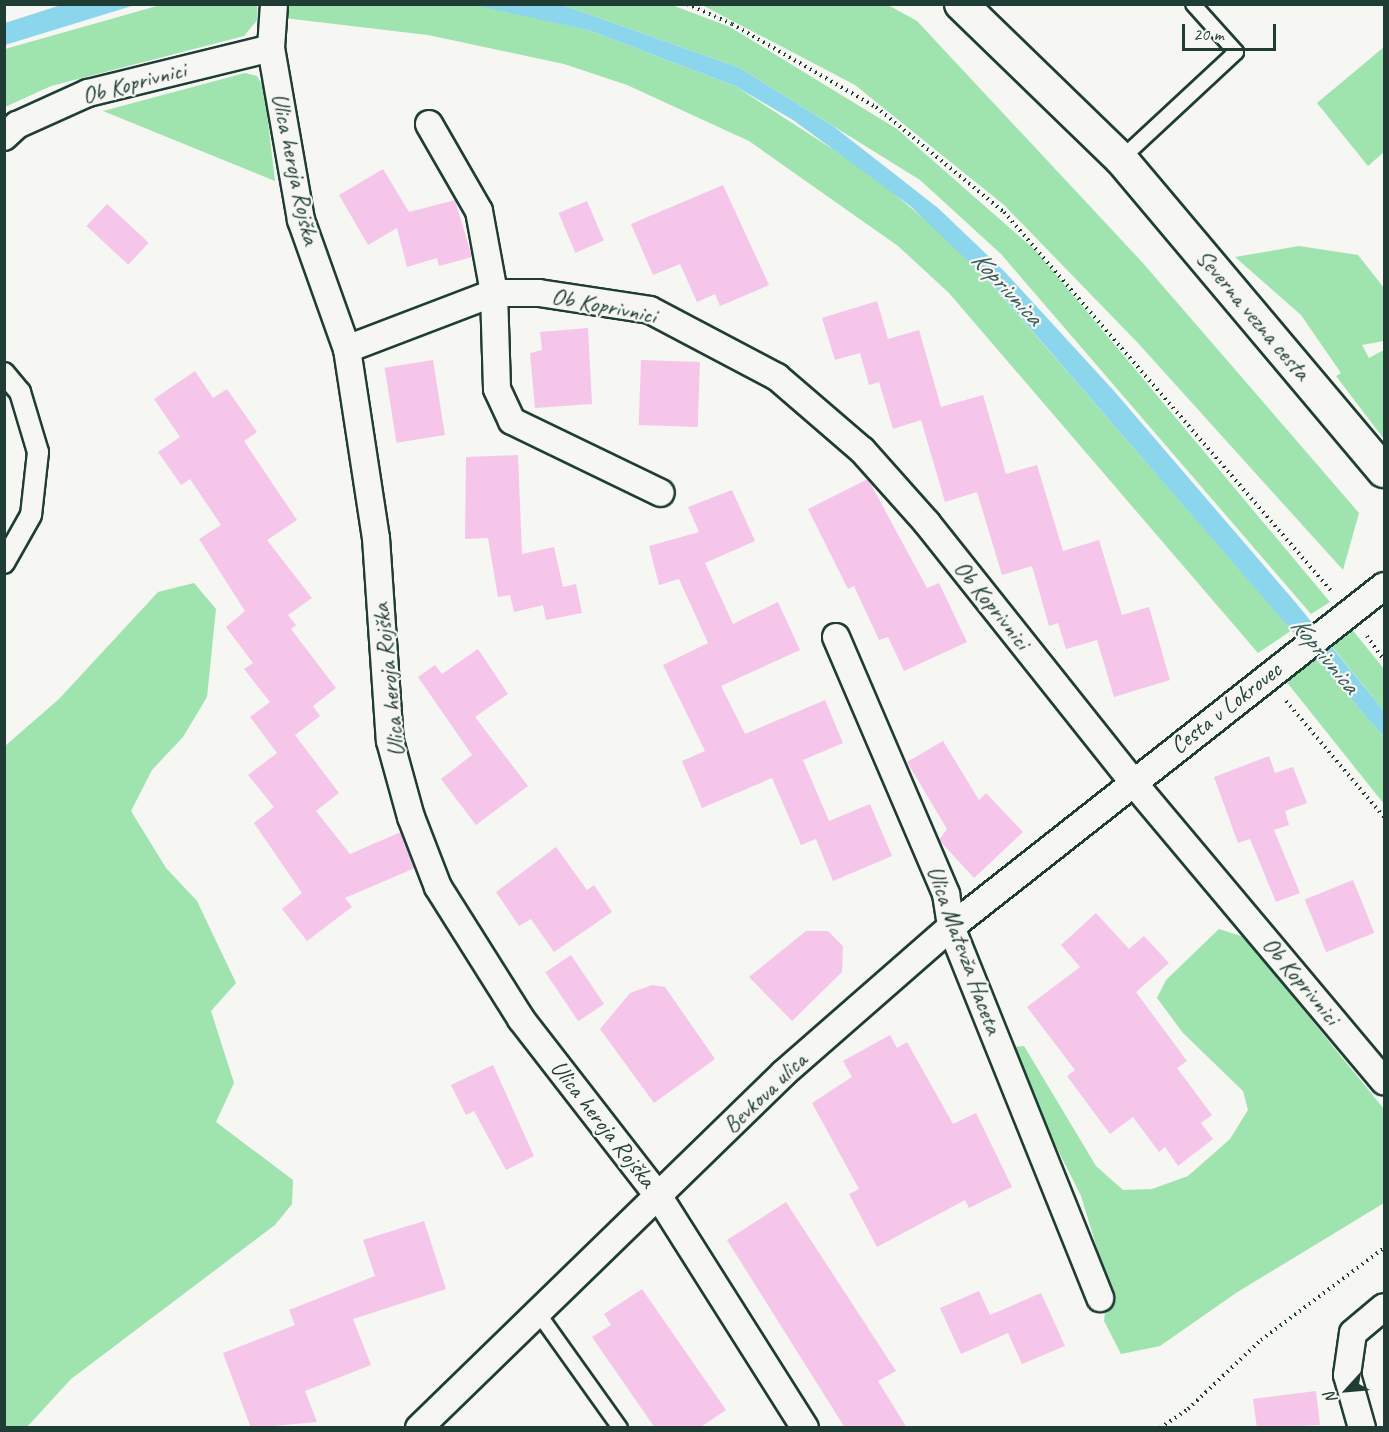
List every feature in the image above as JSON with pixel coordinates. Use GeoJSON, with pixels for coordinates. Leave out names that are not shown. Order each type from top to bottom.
{"type":"FeatureCollection","features":[{"type":"Feature","properties":{"kind":"street","name":"Severna vezna cesta"},"geometry":{"type":"LineString","coordinates":[[961,4],[1120,159],[1384,471]]}},
{"type":"Feature","properties":{"kind":"street","name":"Ulica heroja Rojška"},"geometry":{"type":"LineString","coordinates":[[274,14],[271,48],[301,220],[347,349],[376,538],[390,741],[411,817],[438,887],[521,1019],[659,1197],[806,1428]]}},
{"type":"Feature","properties":{"kind":"street","name":"Ob Koprivnici"},"geometry":{"type":"LineString","coordinates":[[4,137],[17,125],[88,93],[271,48]]}},
{"type":"Feature","properties":{"kind":"street"},"geometry":{"type":"LineString","coordinates":[[429,124],[479,212],[494,293],[497,389],[512,421],[660,493]]}},
{"type":"Feature","properties":{"kind":"street","name":"Ob Koprivnici"},"geometry":{"type":"LineString","coordinates":[[347,349],[494,293],[539,293],[650,310],[777,377],[862,450],[920,515],[1132,781],[1384,1081]]}},
{"type":"Feature","properties":{"kind":"street"},"geometry":{"type":"LineString","coordinates":[[4,373],[20,392],[38,452],[31,514],[4,563]]}},
{"type":"Feature","properties":{"kind":"street","name":"Cesta v Lokrovec"},"geometry":{"type":"LineString","coordinates":[[1132,781],[1348,611],[1384,586]]}},
{"type":"Feature","properties":{"kind":"street","name":"Ulica Matevža Haceta"},"geometry":{"type":"LineString","coordinates":[[836,637],[946,894],[951,927],[1100,1298]]}},
{"type":"Feature","properties":{"kind":"street","name":"Bevkova ulica"},"geometry":{"type":"LineString","coordinates":[[419,1428],[784,1073],[951,927],[1132,781]]}},
{"type":"Feature","properties":{"kind":"street"},"geometry":{"type":"LineString","coordinates":[[1362,1428],[1347,1375],[1353,1333],[1384,1307]]}},
{"type":"Feature","properties":{"kind":"lane"},"geometry":{"type":"LineString","coordinates":[[1120,159],[1236,52],[1193,4]]}},
{"type":"Feature","properties":{"kind":"lane"},"geometry":{"type":"LineString","coordinates":[[538,1313],[620,1428]]}},
{"type":"Feature","properties":{"kind":"path"},"geometry":{"type":"LineString","coordinates":[[687,4],[732,24],[876,107],[1004,212],[1348,611],[1384,660]]}},
{"type":"Feature","properties":{"kind":"path"},"geometry":{"type":"LineString","coordinates":[[1274,671],[1384,817]]}},
{"type":"Feature","properties":{"kind":"path"},"geometry":{"type":"LineString","coordinates":[[1160,1428],[1262,1340],[1384,1248]]}},
{"type":"Feature","properties":{"kind":"green space"},"geometry":{"type":"Polygon","coordinates":[[[164,4],[257,5],[258,19],[244,36],[51,86],[5,107],[5,49],[164,4]]]}},
{"type":"Feature","properties":{"kind":"green space"},"geometry":{"type":"Polygon","coordinates":[[[475,4],[591,31],[735,86],[871,174],[964,253],[1292,630],[1258,653],[949,293],[898,246],[749,141],[627,85],[564,64],[428,35],[284,18],[284,5],[475,4]]]}},
{"type":"Feature","properties":{"kind":"green space"},"geometry":{"type":"Polygon","coordinates":[[[563,5],[672,5],[730,27],[897,129],[1036,251],[1330,602],[1311,614],[1001,254],[920,180],[740,68],[563,5]]]}},
{"type":"Feature","properties":{"kind":"green space"},"geometry":{"type":"Polygon","coordinates":[[[702,5],[888,5],[917,21],[1142,262],[1359,513],[1343,570],[1137,342],[1004,205],[855,85],[702,5]]]}},
{"type":"Feature","properties":{"kind":"green space"},"geometry":{"type":"Polygon","coordinates":[[[1384,47],[1384,152],[1368,166],[1317,103],[1384,47]]]}},
{"type":"Feature","properties":{"kind":"green space"},"geometry":{"type":"Polygon","coordinates":[[[245,73],[257,76],[264,88],[275,181],[103,111],[245,73]]]}},
{"type":"Feature","properties":{"kind":"green space"},"geometry":{"type":"Polygon","coordinates":[[[1299,246],[1358,255],[1384,288],[1384,341],[1362,345],[1369,358],[1384,350],[1384,439],[1336,376],[1341,373],[1301,315],[1235,257],[1299,246]]]}},
{"type":"Feature","properties":{"kind":"green space"},"geometry":{"type":"Polygon","coordinates":[[[194,583],[216,609],[207,697],[183,737],[152,770],[131,811],[166,868],[197,901],[236,983],[211,1011],[234,1083],[216,1122],[293,1180],[292,1204],[275,1225],[71,1379],[27,1427],[5,1427],[5,746],[59,699],[158,592],[194,583]]]}},
{"type":"Feature","properties":{"kind":"green space"},"geometry":{"type":"Polygon","coordinates":[[[1350,627],[1384,669],[1384,711],[1330,644],[1350,627]]]}},
{"type":"Feature","properties":{"kind":"green space"},"geometry":{"type":"Polygon","coordinates":[[[1315,657],[1384,737],[1384,804],[1285,680],[1315,657]]]}},
{"type":"Feature","properties":{"kind":"green space"},"geometry":{"type":"Polygon","coordinates":[[[1219,929],[1244,937],[1384,1109],[1384,1203],[1236,1293],[1160,1346],[1121,1354],[1104,1321],[1108,1284],[1081,1196],[1034,1102],[1014,1047],[1024,1046],[1096,1166],[1123,1190],[1152,1189],[1188,1176],[1230,1139],[1248,1110],[1243,1091],[1183,1033],[1157,998],[1166,980],[1219,929]]]}},
{"type":"Feature","properties":{"kind":"water"},"geometry":{"type":"Polygon","coordinates":[[[64,4],[135,5],[5,45],[5,23],[64,4]]]}},
{"type":"Feature","properties":{"kind":"water","name":"Koprivnica"},"geometry":{"type":"Polygon","coordinates":[[[475,5],[563,5],[740,68],[833,126],[938,208],[1004,271],[1114,391],[1296,603],[1384,711],[1384,737],[988,280],[909,205],[793,120],[735,86],[591,31],[475,5]]]}},
{"type":"Feature","properties":{"kind":"building"},"geometry":{"type":"Polygon","coordinates":[[[383,169],[409,212],[455,200],[472,257],[439,266],[437,258],[407,267],[397,228],[368,245],[339,195],[383,169]]]}},
{"type":"Feature","properties":{"kind":"building"},"geometry":{"type":"Polygon","coordinates":[[[723,185],[769,285],[720,306],[715,294],[697,302],[680,264],[653,275],[631,224],[723,185]]]}},
{"type":"Feature","properties":{"kind":"building"},"geometry":{"type":"Polygon","coordinates":[[[587,201],[604,241],[575,253],[558,213],[587,201]]]}},
{"type":"Feature","properties":{"kind":"building"},"geometry":{"type":"Polygon","coordinates":[[[107,204],[149,243],[128,265],[87,226],[107,204]]]}},
{"type":"Feature","properties":{"kind":"building"},"geometry":{"type":"Polygon","coordinates":[[[877,301],[888,339],[919,330],[941,407],[983,395],[1006,474],[1037,465],[1063,551],[1099,540],[1122,615],[1149,607],[1170,680],[1114,697],[1097,640],[1066,649],[1058,623],[1049,626],[1032,566],[1002,575],[977,492],[945,502],[921,420],[893,429],[879,382],[869,385],[860,353],[835,360],[822,318],[877,301]]]}},
{"type":"Feature","properties":{"kind":"building"},"geometry":{"type":"Polygon","coordinates":[[[588,328],[592,404],[535,408],[530,353],[542,350],[540,332],[588,328]]]}},
{"type":"Feature","properties":{"kind":"building"},"geometry":{"type":"Polygon","coordinates":[[[433,360],[445,435],[396,443],[385,368],[433,360]]]}},
{"type":"Feature","properties":{"kind":"building"},"geometry":{"type":"Polygon","coordinates":[[[641,360],[700,362],[698,427],[639,425],[641,360]]]}},
{"type":"Feature","properties":{"kind":"building"},"geometry":{"type":"Polygon","coordinates":[[[195,371],[213,398],[227,389],[257,432],[244,441],[297,520],[267,540],[312,598],[288,615],[296,625],[291,629],[336,688],[313,706],[320,716],[295,735],[339,793],[316,811],[350,854],[401,832],[415,868],[345,898],[352,907],[307,941],[282,909],[302,893],[254,823],[274,807],[248,775],[277,753],[250,717],[270,702],[244,669],[253,663],[226,627],[245,611],[199,539],[221,525],[190,479],[181,485],[158,452],[180,437],[154,399],[195,371]]]}},
{"type":"Feature","properties":{"kind":"building"},"geometry":{"type":"Polygon","coordinates":[[[518,455],[522,554],[554,547],[563,587],[576,584],[582,613],[546,620],[543,605],[514,612],[510,595],[498,597],[488,538],[465,539],[466,457],[518,455]]]}},
{"type":"Feature","properties":{"kind":"building"},"geometry":{"type":"Polygon","coordinates":[[[868,479],[927,588],[939,583],[967,642],[904,671],[888,637],[879,640],[854,586],[848,589],[808,509],[868,479]]]}},
{"type":"Feature","properties":{"kind":"building"},"geometry":{"type":"Polygon","coordinates":[[[732,490],[755,541],[705,563],[733,624],[778,602],[800,650],[721,686],[745,734],[825,700],[843,743],[803,760],[829,821],[870,804],[892,856],[833,881],[816,839],[801,845],[772,778],[702,808],[682,761],[705,751],[663,665],[708,643],[679,579],[659,585],[649,546],[699,532],[688,507],[732,490]]]}},
{"type":"Feature","properties":{"kind":"building"},"geometry":{"type":"Polygon","coordinates":[[[478,649],[508,694],[475,717],[528,786],[476,825],[441,779],[472,755],[418,677],[435,665],[442,674],[478,649]]]}},
{"type":"Feature","properties":{"kind":"building"},"geometry":{"type":"Polygon","coordinates":[[[943,741],[979,800],[986,793],[1023,832],[974,878],[939,840],[947,829],[907,762],[943,741]]]}},
{"type":"Feature","properties":{"kind":"building"},"geometry":{"type":"Polygon","coordinates":[[[1269,756],[1275,773],[1293,767],[1307,803],[1285,811],[1289,825],[1274,830],[1300,893],[1276,902],[1250,839],[1238,843],[1214,777],[1269,756]]]}},
{"type":"Feature","properties":{"kind":"building"},"geometry":{"type":"Polygon","coordinates":[[[556,847],[587,890],[594,885],[612,912],[554,952],[531,919],[519,926],[496,892],[556,847]]]}},
{"type":"Feature","properties":{"kind":"building"},"geometry":{"type":"Polygon","coordinates":[[[1353,880],[1374,933],[1326,952],[1305,899],[1353,880]]]}},
{"type":"Feature","properties":{"kind":"building"},"geometry":{"type":"Polygon","coordinates":[[[1096,913],[1129,949],[1144,936],[1169,963],[1136,992],[1187,1061],[1177,1068],[1212,1115],[1201,1123],[1213,1139],[1178,1166],[1165,1147],[1159,1152],[1133,1117],[1110,1134],[1067,1076],[1075,1070],[1027,1007],[1080,967],[1061,945],[1096,913]]]}},
{"type":"Feature","properties":{"kind":"building"},"geometry":{"type":"Polygon","coordinates":[[[806,931],[828,931],[843,946],[842,972],[792,1021],[749,977],[806,931]]]}},
{"type":"Feature","properties":{"kind":"building"},"geometry":{"type":"Polygon","coordinates":[[[571,955],[604,1004],[578,1021],[545,972],[571,955]]]}},
{"type":"Feature","properties":{"kind":"building"},"geometry":{"type":"Polygon","coordinates":[[[652,985],[665,987],[715,1059],[654,1103],[600,1029],[630,993],[652,985]]]}},
{"type":"Feature","properties":{"kind":"building"},"geometry":{"type":"Polygon","coordinates":[[[890,1035],[897,1048],[907,1042],[953,1124],[976,1113],[1012,1187],[969,1208],[965,1200],[877,1247],[849,1194],[859,1189],[812,1103],[852,1077],[843,1061],[890,1035]]]}},
{"type":"Feature","properties":{"kind":"building"},"geometry":{"type":"Polygon","coordinates":[[[493,1065],[534,1156],[506,1170],[474,1111],[466,1115],[451,1085],[493,1065]]]}},
{"type":"Feature","properties":{"kind":"building"},"geometry":{"type":"Polygon","coordinates":[[[786,1202],[896,1371],[878,1381],[907,1428],[845,1428],[727,1240],[786,1202]]]}},
{"type":"Feature","properties":{"kind":"building"},"geometry":{"type":"Polygon","coordinates":[[[424,1221],[446,1289],[353,1319],[371,1365],[305,1391],[317,1422],[251,1428],[223,1353],[295,1325],[289,1310],[375,1276],[363,1240],[424,1221]]]}},
{"type":"Feature","properties":{"kind":"building"},"geometry":{"type":"Polygon","coordinates":[[[642,1289],[726,1410],[699,1428],[655,1428],[592,1337],[611,1325],[604,1314],[642,1289]]]}},
{"type":"Feature","properties":{"kind":"building"},"geometry":{"type":"Polygon","coordinates":[[[979,1291],[990,1315],[1041,1293],[1065,1346],[1022,1364],[1008,1333],[961,1354],[940,1308],[979,1291]]]}},
{"type":"Feature","properties":{"kind":"building"},"geometry":{"type":"Polygon","coordinates":[[[1316,1391],[1320,1425],[1257,1428],[1253,1399],[1316,1391]]]}}]}
